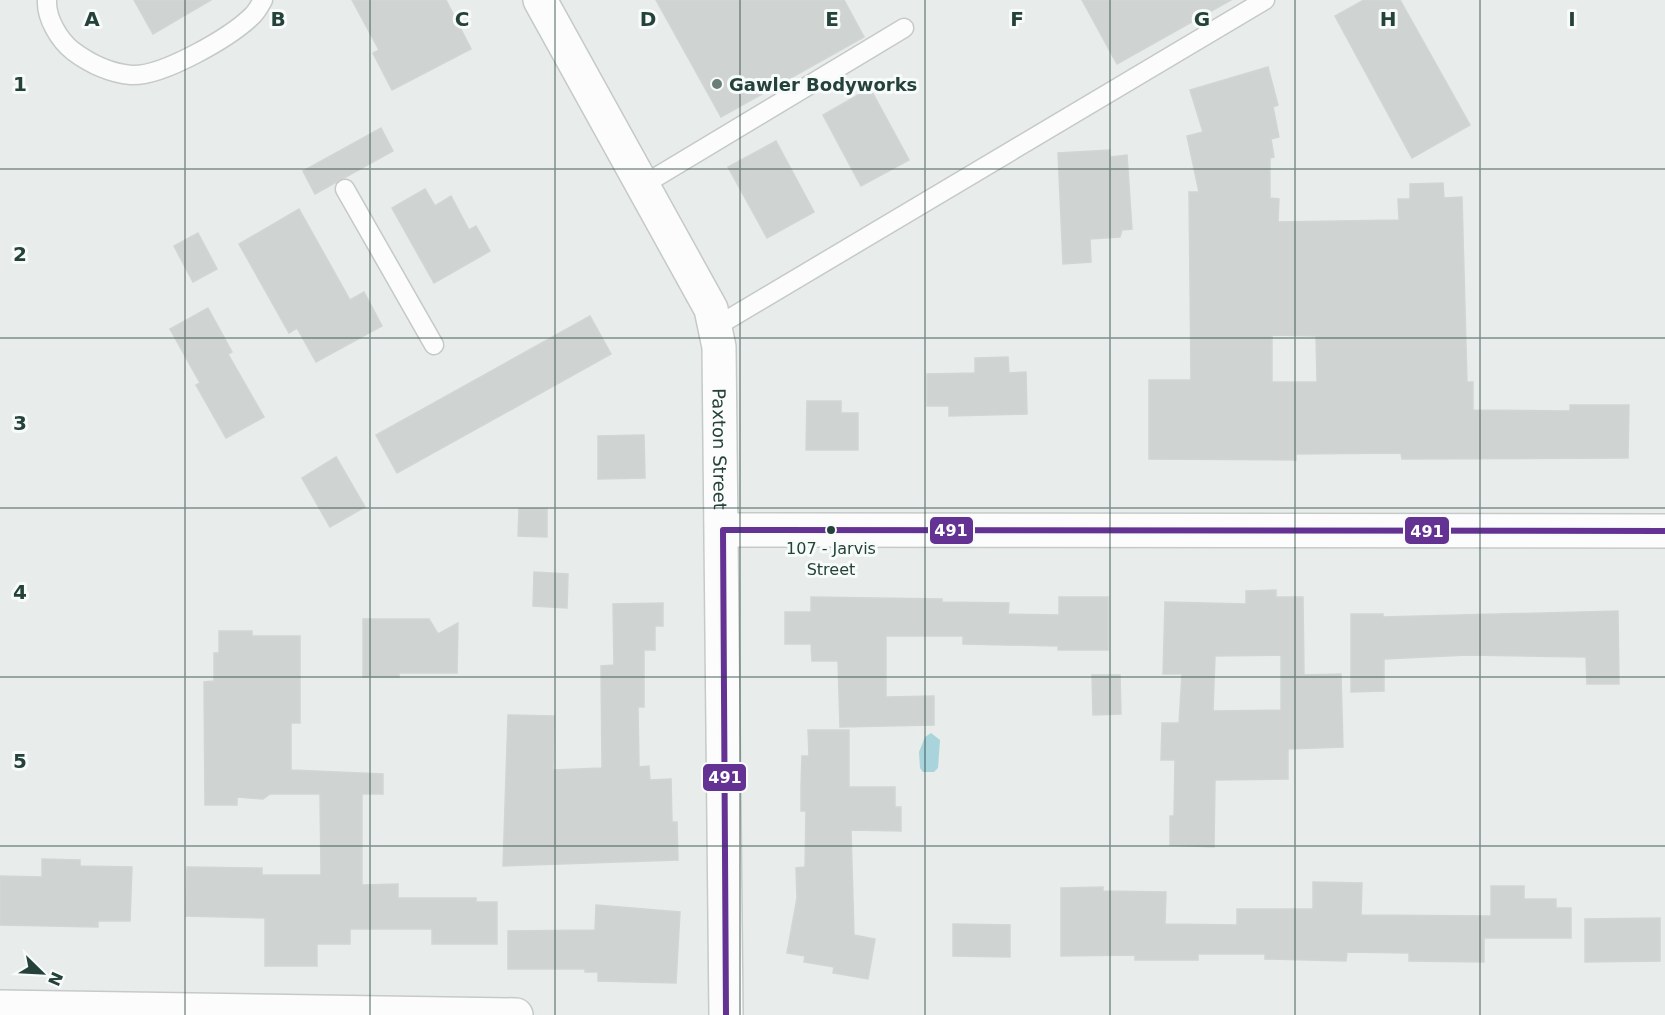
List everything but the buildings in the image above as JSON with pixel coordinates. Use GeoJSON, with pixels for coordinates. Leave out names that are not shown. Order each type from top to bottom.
{"type":"FeatureCollection","features":[{"type":"Feature","properties":{"kind":"street","name":"Paxton Street"},"geometry":{"type":"LineString","coordinates":[[540,0],[711,309],[717,326],[723,530],[726,1015]]}},
{"type":"Feature","properties":{"kind":"street"},"geometry":{"type":"LineString","coordinates":[[723,530],[1665,531]]}},
{"type":"Feature","properties":{"kind":"street"},"geometry":{"type":"LineString","coordinates":[[0,1007],[516,1015]]}},
{"type":"Feature","properties":{"kind":"lane"},"geometry":{"type":"LineString","coordinates":[[47,0],[47,8],[61,42],[90,64],[132,75],[165,68],[228,34],[254,15],[262,0]]}},
{"type":"Feature","properties":{"kind":"lane"},"geometry":{"type":"LineString","coordinates":[[717,326],[1265,0]]}},
{"type":"Feature","properties":{"kind":"lane"},"geometry":{"type":"LineString","coordinates":[[643,185],[904,28]]}},
{"type":"Feature","properties":{"kind":"lane"},"geometry":{"type":"LineString","coordinates":[[345,189],[434,345]]}},
{"type":"Feature","properties":{"kind":"water"},"geometry":{"type":"Polygon","coordinates":[[[931,733],[940,740],[938,768],[934,772],[923,772],[920,768],[919,752],[925,737],[931,733]]]}},
{"type":"Feature","properties":{"kind":"transit line","name":"491"},"geometry":{"type":"LineString","coordinates":[[726,1015],[723,530],[1665,531]]}},
{"type":"Feature","properties":{"kind":"place","name":"Gawler Bodyworks"},"geometry":{"type":"Point","coordinates":[717,84]}},
{"type":"Feature","properties":{"kind":"place","name":"107 - Jarvis Street"},"geometry":{"type":"Point","coordinates":[831,530]}}]}
